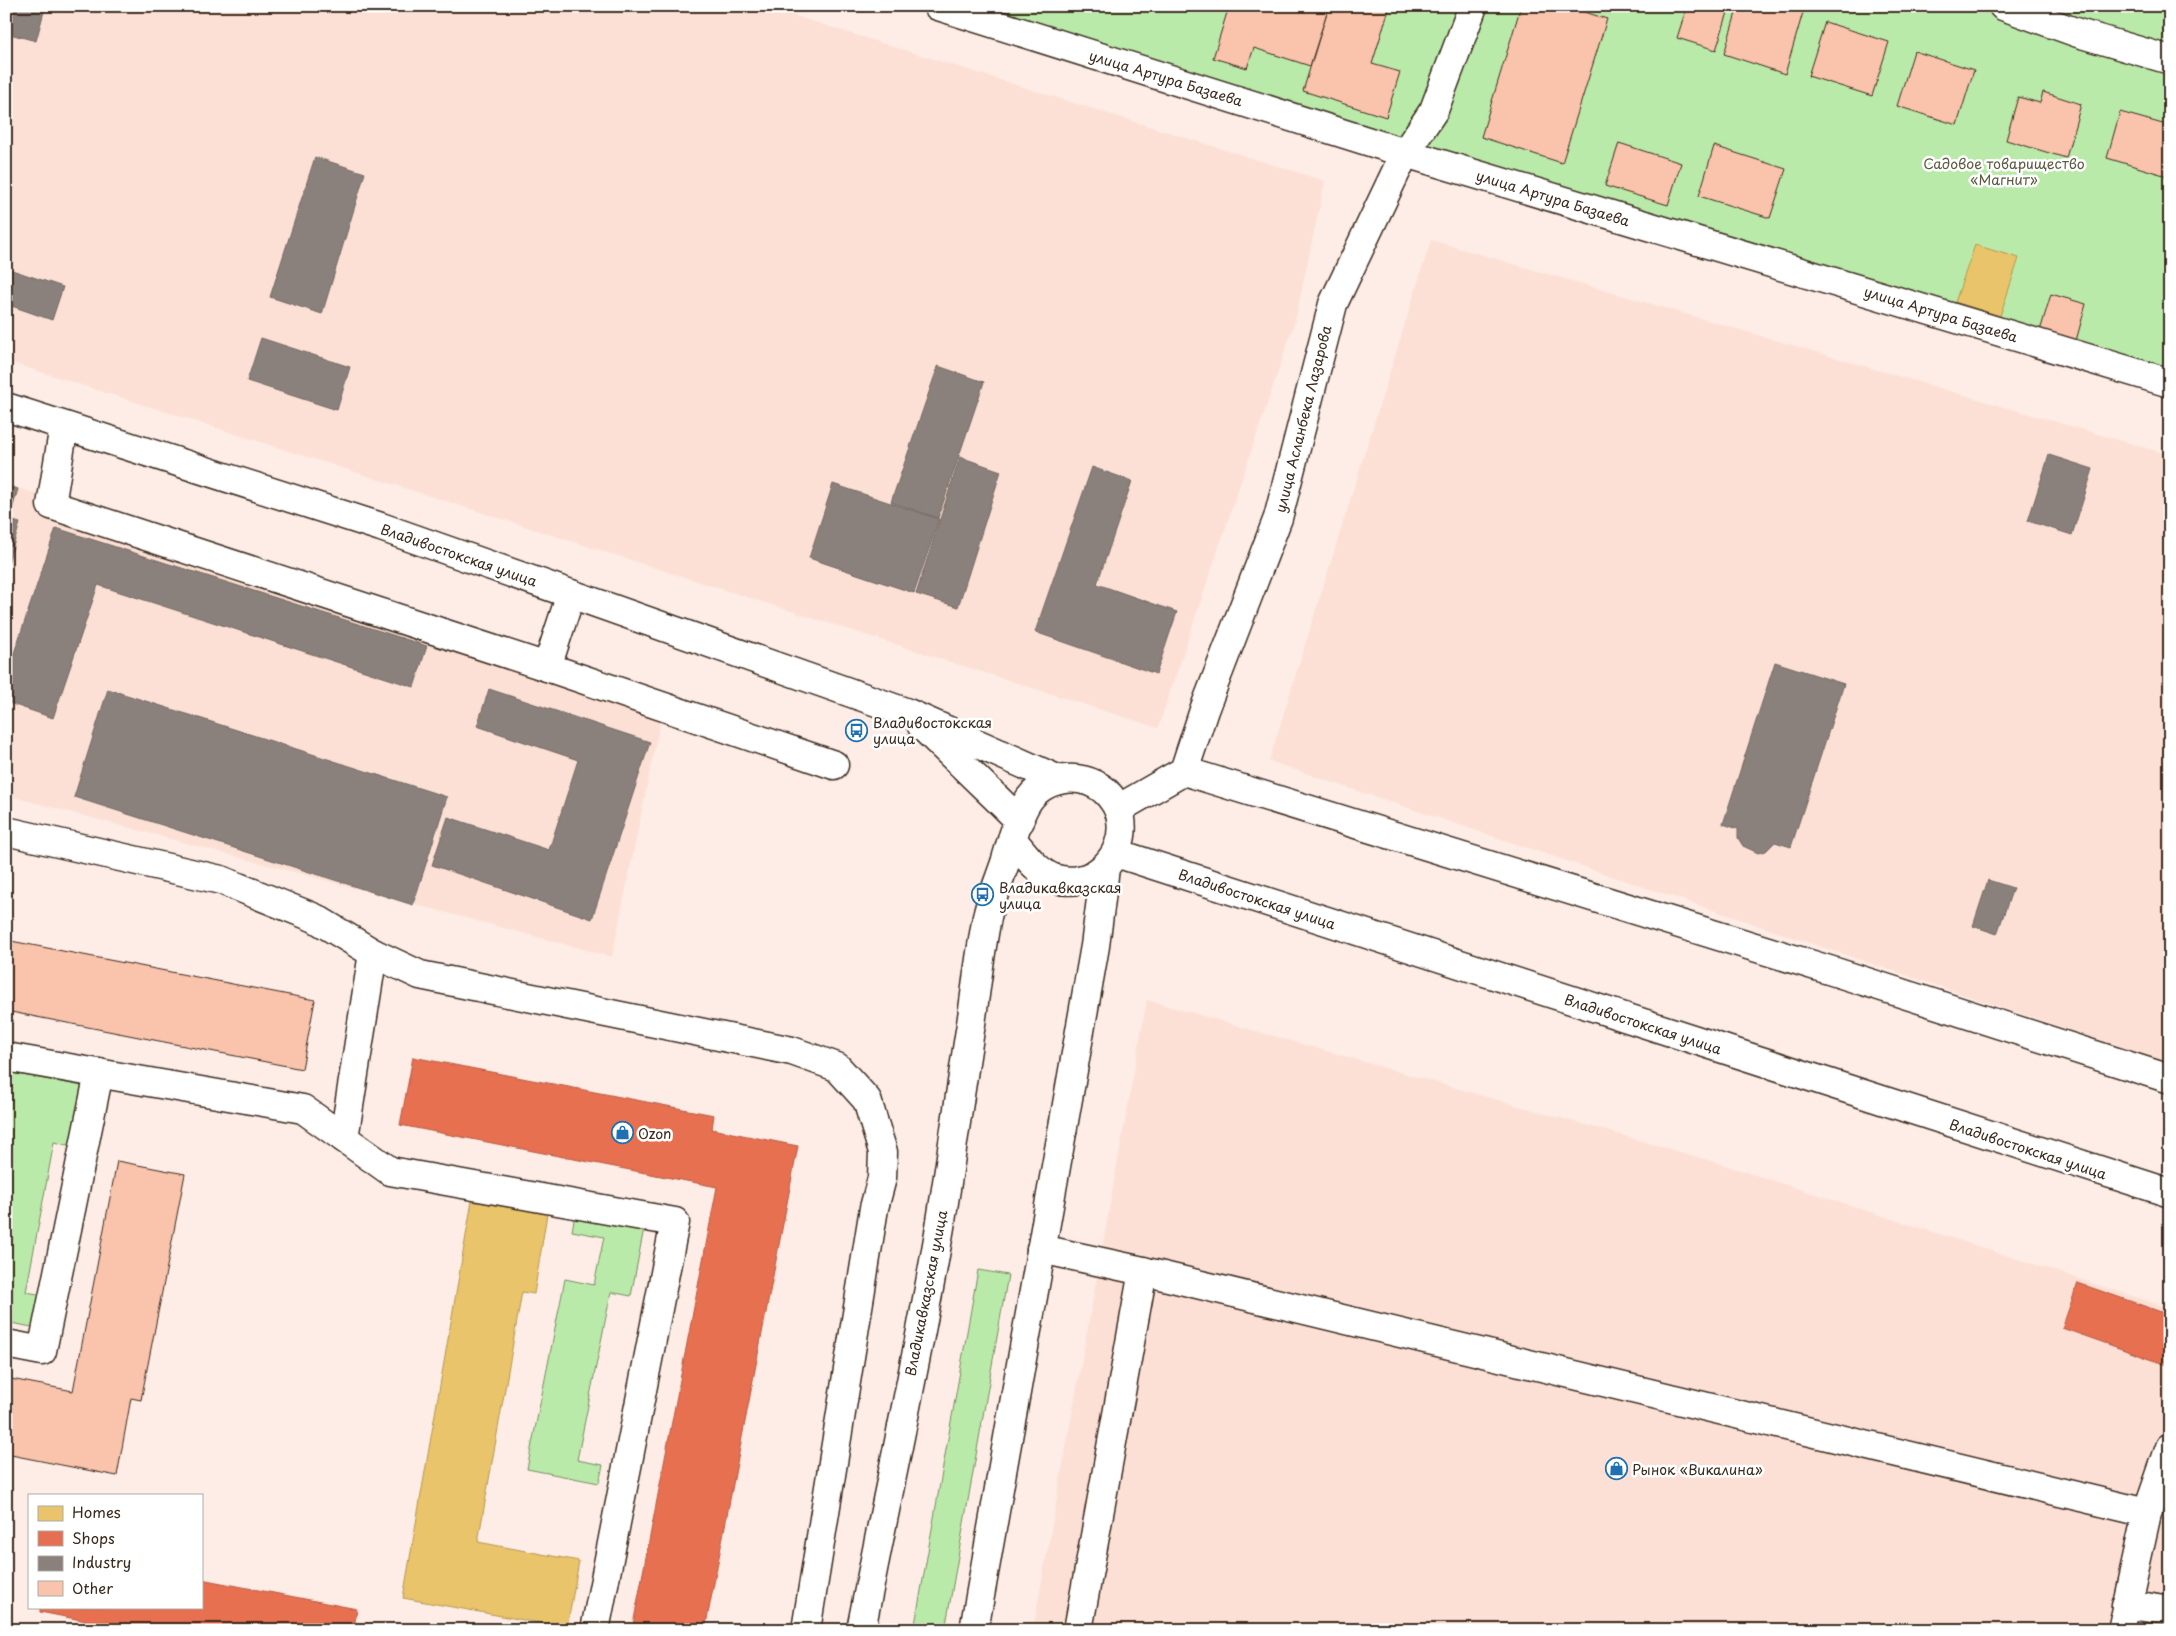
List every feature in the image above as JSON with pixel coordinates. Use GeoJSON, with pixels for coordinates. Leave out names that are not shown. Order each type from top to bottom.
{"type":"FeatureCollection","features":[{"type":"Feature","properties":{"kind":"street","name":"улица Артура Базаева"},"geometry":{"type":"LineString","coordinates":[[938,6],[1405,153],[2170,383]]}},
{"type":"Feature","properties":{"kind":"street","name":"улица Асланбека Лазарова"},"geometry":{"type":"LineString","coordinates":[[1184,771],[1204,710],[1278,518],[1333,304],[1405,153],[1434,110],[1474,6]]}},
{"type":"Feature","properties":{"kind":"street"},"geometry":{"type":"LineString","coordinates":[[2003,6],[2078,33],[2170,60]]}},
{"type":"Feature","properties":{"kind":"street","name":"Владивостокская улица"},"geometry":{"type":"LineString","coordinates":[[6,407],[380,527],[908,713],[1058,779],[1079,778],[1093,783],[1107,793],[1118,809]]}},
{"type":"Feature","properties":{"kind":"street"},"geometry":{"type":"LineString","coordinates":[[64,426],[51,505],[547,667],[834,764]]}},
{"type":"Feature","properties":{"kind":"street"},"geometry":{"type":"LineString","coordinates":[[547,667],[571,594]]}},
{"type":"Feature","properties":{"kind":"street","name":"Владивостокская улица"},"geometry":{"type":"LineString","coordinates":[[908,713],[1016,830],[1036,867],[1055,878],[1074,881],[1089,878],[1111,860],[2170,1194]]}},
{"type":"Feature","properties":{"kind":"street"},"geometry":{"type":"LineString","coordinates":[[974,1630],[1111,860],[1122,837],[1121,818],[1118,809],[1184,771],[1829,970],[2170,1079]]}},
{"type":"Feature","properties":{"kind":"street"},"geometry":{"type":"LineString","coordinates":[[1016,830],[1026,804],[1041,787],[1058,779]]}},
{"type":"Feature","properties":{"kind":"street","name":"Владикавказская улица"},"geometry":{"type":"LineString","coordinates":[[861,1630],[940,1228],[987,916],[1016,830]]}},
{"type":"Feature","properties":{"kind":"street"},"geometry":{"type":"LineString","coordinates":[[6,832],[221,880],[315,918],[373,952],[420,976],[792,1051],[837,1067],[867,1100],[883,1152],[882,1178],[873,1218],[806,1630]]}},
{"type":"Feature","properties":{"kind":"street"},"geometry":{"type":"LineString","coordinates":[[344,1138],[373,952]]}},
{"type":"Feature","properties":{"kind":"street"},"geometry":{"type":"LineString","coordinates":[[6,1057],[303,1109],[390,1171],[675,1222],[595,1630]]}},
{"type":"Feature","properties":{"kind":"street"},"geometry":{"type":"LineString","coordinates":[[6,1344],[42,1351],[99,1073]]}},
{"type":"Feature","properties":{"kind":"street"},"geometry":{"type":"LineString","coordinates":[[1041,1249],[1144,1270],[2147,1513]]}},
{"type":"Feature","properties":{"kind":"street"},"geometry":{"type":"LineString","coordinates":[[1086,1628],[1144,1270]]}},
{"type":"Feature","properties":{"kind":"street"},"geometry":{"type":"LineString","coordinates":[[2170,1448],[2147,1513],[2124,1617],[2170,1611]]}},
{"type":"Feature","properties":{"kind":"shaded area"},"geometry":{"type":"Polygon","coordinates":[[[6,6],[763,6],[1325,181],[1295,321],[1158,728],[6,361],[6,6]]]}},
{"type":"Feature","properties":{"kind":"shaded area"},"geometry":{"type":"Polygon","coordinates":[[[1431,240],[2170,455],[2170,1064],[1269,761],[1431,240]]]}},
{"type":"Feature","properties":{"kind":"shaded area"},"geometry":{"type":"Polygon","coordinates":[[[6,484],[665,698],[612,957],[6,795],[6,484]]]}},
{"type":"Feature","properties":{"kind":"shaded area","name":"Рынок «Викалина»"},"geometry":{"type":"Polygon","coordinates":[[[1147,1000],[1712,1161],[2170,1308],[2170,1630],[1033,1630],[1147,1000]]]}},
{"type":"Feature","properties":{"kind":"green space","name":"Садовое товарищество «Магнит»"},"geometry":{"type":"Polygon","coordinates":[[[919,6],[2170,6],[2170,396],[919,6]]]}},
{"type":"Feature","properties":{"kind":"green space"},"geometry":{"type":"Polygon","coordinates":[[[6,1072],[82,1086],[71,1146],[54,1142],[26,1292],[44,1295],[37,1328],[6,1322],[6,1072]]]}},
{"type":"Feature","properties":{"kind":"green space"},"geometry":{"type":"Polygon","coordinates":[[[576,1209],[645,1223],[631,1296],[611,1292],[577,1460],[603,1465],[599,1483],[527,1469],[565,1279],[594,1285],[604,1237],[572,1231],[576,1209]]]}},
{"type":"Feature","properties":{"kind":"green space"},"geometry":{"type":"Polygon","coordinates":[[[978,1270],[1008,1275],[945,1630],[914,1630],[978,1270]]]}},
{"type":"Feature","properties":{"kind":"building: Homes"},"geometry":{"type":"Polygon","coordinates":[[[1975,245],[2019,258],[2000,316],[1955,302],[1975,245]]]}},
{"type":"Feature","properties":{"kind":"building: Homes"},"geometry":{"type":"Polygon","coordinates":[[[472,1201],[547,1214],[534,1294],[522,1292],[478,1542],[579,1561],[567,1628],[403,1598],[472,1201]]]}},
{"type":"Feature","properties":{"kind":"building: Shops"},"geometry":{"type":"Polygon","coordinates":[[[413,1057],[714,1115],[712,1129],[798,1146],[705,1630],[632,1630],[717,1187],[400,1125],[413,1057]]]}},
{"type":"Feature","properties":{"kind":"building: Shops"},"geometry":{"type":"Polygon","coordinates":[[[2078,1283],[2170,1315],[2170,1366],[2062,1328],[2078,1283]]]}},
{"type":"Feature","properties":{"kind":"building: Shops"},"geometry":{"type":"Polygon","coordinates":[[[202,1579],[357,1609],[354,1628],[360,1630],[132,1630],[40,1612],[40,1608],[202,1608],[202,1579]]]}},
{"type":"Feature","properties":{"kind":"building: Industry"},"geometry":{"type":"Polygon","coordinates":[[[6,6],[45,8],[36,41],[6,33],[6,6]]]}},
{"type":"Feature","properties":{"kind":"building: Industry"},"geometry":{"type":"Polygon","coordinates":[[[315,157],[365,173],[322,314],[270,297],[315,157]]]}},
{"type":"Feature","properties":{"kind":"building: Industry"},"geometry":{"type":"Polygon","coordinates":[[[6,268],[63,287],[52,320],[6,304],[6,268]]]}},
{"type":"Feature","properties":{"kind":"building: Industry"},"geometry":{"type":"Polygon","coordinates":[[[261,338],[350,367],[337,410],[247,381],[261,338]]]}},
{"type":"Feature","properties":{"kind":"building: Industry"},"geometry":{"type":"Polygon","coordinates":[[[938,366],[984,382],[938,518],[891,502],[938,366]]]}},
{"type":"Feature","properties":{"kind":"building: Industry"},"geometry":{"type":"Polygon","coordinates":[[[2049,455],[2093,469],[2072,535],[2028,521],[2049,455]]]}},
{"type":"Feature","properties":{"kind":"building: Industry"},"geometry":{"type":"Polygon","coordinates":[[[960,457],[1001,471],[958,607],[916,594],[960,457]]]}},
{"type":"Feature","properties":{"kind":"building: Industry"},"geometry":{"type":"Polygon","coordinates":[[[1092,467],[1132,481],[1097,584],[1177,612],[1156,674],[1035,632],[1092,467]]]}},
{"type":"Feature","properties":{"kind":"building: Industry"},"geometry":{"type":"Polygon","coordinates":[[[833,484],[939,519],[914,593],[809,558],[833,484]]]}},
{"type":"Feature","properties":{"kind":"building: Industry"},"geometry":{"type":"Polygon","coordinates":[[[6,485],[18,489],[9,520],[6,519],[6,485]]]}},
{"type":"Feature","properties":{"kind":"building: Industry"},"geometry":{"type":"Polygon","coordinates":[[[6,519],[20,523],[6,570],[6,519]]]}},
{"type":"Feature","properties":{"kind":"building: Industry"},"geometry":{"type":"Polygon","coordinates":[[[56,528],[427,646],[414,687],[98,585],[53,718],[6,702],[6,677],[56,528]]]}},
{"type":"Feature","properties":{"kind":"building: Industry"},"geometry":{"type":"Polygon","coordinates":[[[1775,662],[1844,684],[1791,847],[1775,842],[1766,851],[1758,853],[1743,846],[1738,838],[1738,829],[1723,824],[1775,662]]]}},
{"type":"Feature","properties":{"kind":"building: Industry"},"geometry":{"type":"Polygon","coordinates":[[[108,689],[447,797],[413,905],[74,797],[108,689]]]}},
{"type":"Feature","properties":{"kind":"building: Industry"},"geometry":{"type":"Polygon","coordinates":[[[489,689],[650,742],[592,919],[432,865],[448,817],[549,850],[578,760],[477,726],[489,689]]]}},
{"type":"Feature","properties":{"kind":"building: Industry"},"geometry":{"type":"Polygon","coordinates":[[[1988,880],[2013,888],[1997,934],[1973,926],[1988,880]]]}},
{"type":"Feature","properties":{"kind":"building: Other"},"geometry":{"type":"Polygon","coordinates":[[[1229,6],[1329,6],[1310,66],[1254,48],[1247,68],[1213,58],[1229,6]]]}},
{"type":"Feature","properties":{"kind":"building: Other"},"geometry":{"type":"Polygon","coordinates":[[[1329,6],[1390,6],[1372,64],[1400,72],[1386,117],[1303,91],[1329,6]]]}},
{"type":"Feature","properties":{"kind":"building: Other"},"geometry":{"type":"Polygon","coordinates":[[[1521,6],[1565,6],[1607,19],[1562,163],[1481,137],[1521,6]]]}},
{"type":"Feature","properties":{"kind":"building: Other"},"geometry":{"type":"Polygon","coordinates":[[[1687,6],[1730,6],[1716,50],[1677,38],[1687,6]]]}},
{"type":"Feature","properties":{"kind":"building: Other"},"geometry":{"type":"Polygon","coordinates":[[[1738,6],[1794,6],[1804,9],[1785,74],[1724,54],[1738,6]]]}},
{"type":"Feature","properties":{"kind":"building: Other"},"geometry":{"type":"Polygon","coordinates":[[[1825,22],[1889,42],[1872,96],[1808,76],[1825,22]]]}},
{"type":"Feature","properties":{"kind":"building: Other"},"geometry":{"type":"Polygon","coordinates":[[[1914,51],[1974,70],[1957,125],[1897,106],[1914,51]]]}},
{"type":"Feature","properties":{"kind":"building: Other"},"geometry":{"type":"Polygon","coordinates":[[[2043,92],[2081,104],[2066,158],[2006,140],[2018,97],[2040,103],[2043,92]]]}},
{"type":"Feature","properties":{"kind":"building: Other"},"geometry":{"type":"Polygon","coordinates":[[[2120,112],[2170,126],[2170,166],[2167,176],[2107,158],[2120,112]]]}},
{"type":"Feature","properties":{"kind":"building: Other"},"geometry":{"type":"Polygon","coordinates":[[[1619,143],[1681,163],[1668,205],[1605,186],[1619,143]]]}},
{"type":"Feature","properties":{"kind":"building: Other"},"geometry":{"type":"Polygon","coordinates":[[[1714,146],[1786,169],[1770,218],[1699,196],[1714,146]]]}},
{"type":"Feature","properties":{"kind":"building: Other"},"geometry":{"type":"Polygon","coordinates":[[[2051,294],[2086,304],[2076,341],[2040,331],[2051,294]]]}},
{"type":"Feature","properties":{"kind":"building: Other"},"geometry":{"type":"Polygon","coordinates":[[[6,940],[315,1000],[302,1069],[6,1011],[6,940]]]}},
{"type":"Feature","properties":{"kind":"building: Other"},"geometry":{"type":"Polygon","coordinates":[[[117,1161],[185,1174],[141,1400],[131,1398],[117,1476],[6,1454],[6,1378],[73,1391],[117,1161]]]}},
{"type":"Feature","properties":{"kind":"place","name":"Владивостокская улица"},"geometry":{"type":"Point","coordinates":[857,730]}},
{"type":"Feature","properties":{"kind":"place","name":"Владикавказская улица"},"geometry":{"type":"Point","coordinates":[983,895]}},
{"type":"Feature","properties":{"kind":"place","name":"Ozon"},"geometry":{"type":"Point","coordinates":[622,1133]}},
{"type":"Feature","properties":{"kind":"place","name":"Рынок «Викалина»"},"geometry":{"type":"Point","coordinates":[1616,1469]}}]}
